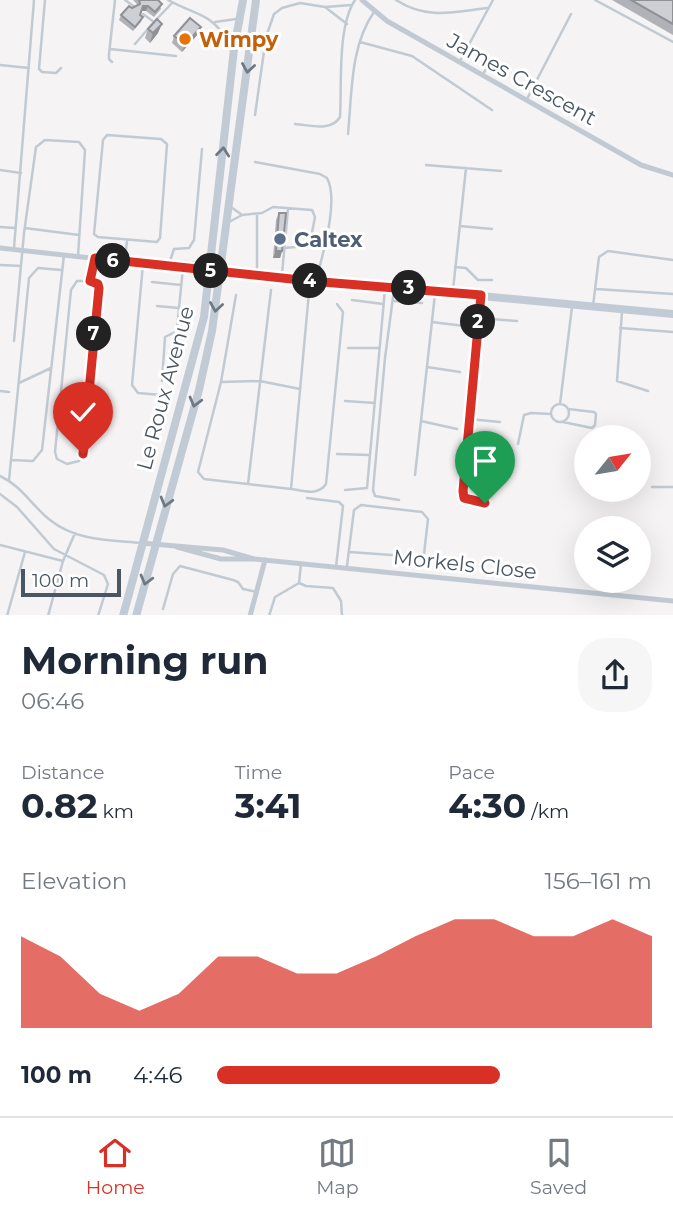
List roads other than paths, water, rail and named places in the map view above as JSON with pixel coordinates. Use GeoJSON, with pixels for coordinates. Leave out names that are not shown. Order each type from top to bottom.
{"type":"FeatureCollection","features":[{"type":"Feature","properties":{"kind":"main road","name":"Le Roux Avenue"},"geometry":{"type":"LineString","coordinates":[[123,615],[201,330],[234,50],[243,0]]}},
{"type":"Feature","properties":{"kind":"main road","name":"Le Roux Avenue"},"geometry":{"type":"LineString","coordinates":[[136,615],[204,367],[222,269],[256,0]]}},
{"type":"Feature","properties":{"kind":"main road"},"geometry":{"type":"LineString","coordinates":[[210,268],[673,314]]}},
{"type":"Feature","properties":{"kind":"main road"},"geometry":{"type":"LineString","coordinates":[[222,269],[282,275]]}},
{"type":"Feature","properties":{"kind":"street","name":"James Crescent"},"geometry":{"type":"LineString","coordinates":[[362,0],[374,12],[641,165],[673,174]]}},
{"type":"Feature","properties":{"kind":"street"},"geometry":{"type":"LineString","coordinates":[[0,248],[183,268],[210,268]]}},
{"type":"Feature","properties":{"kind":"street"},"geometry":{"type":"LineString","coordinates":[[92,258],[170,261],[210,268]]}},
{"type":"Feature","properties":{"kind":"street","name":"Morkels Close"},"geometry":{"type":"LineString","coordinates":[[141,543],[223,550],[254,559],[673,601]]}},
{"type":"Feature","properties":{"kind":"street"},"geometry":{"type":"LineString","coordinates":[[250,615],[265,560]]}},
{"type":"Feature","properties":{"kind":"lane"},"geometry":{"type":"LineString","coordinates":[[13,249],[34,0]]}},
{"type":"Feature","properties":{"kind":"lane"},"geometry":{"type":"LineString","coordinates":[[45,0],[39,69],[56,74],[61,68]]}},
{"type":"Feature","properties":{"kind":"lane"},"geometry":{"type":"LineString","coordinates":[[112,62],[109,59],[115,0]]}},
{"type":"Feature","properties":{"kind":"lane"},"geometry":{"type":"LineString","coordinates":[[125,0],[135,7]]}},
{"type":"Feature","properties":{"kind":"lane"},"geometry":{"type":"LineString","coordinates":[[168,0],[215,22],[234,50]]}},
{"type":"Feature","properties":{"kind":"lane"},"geometry":{"type":"LineString","coordinates":[[295,124],[325,127],[337,122],[340,117],[347,24],[355,0]]}},
{"type":"Feature","properties":{"kind":"lane"},"geometry":{"type":"LineString","coordinates":[[396,0],[422,13],[488,8]]}},
{"type":"Feature","properties":{"kind":"lane"},"geometry":{"type":"LineString","coordinates":[[460,61],[493,0]]}},
{"type":"Feature","properties":{"kind":"lane"},"geometry":{"type":"LineString","coordinates":[[595,0],[673,41]]}},
{"type":"Feature","properties":{"kind":"lane"},"geometry":{"type":"LineString","coordinates":[[135,44],[172,3]]}},
{"type":"Feature","properties":{"kind":"lane"},"geometry":{"type":"LineString","coordinates":[[255,115],[265,37],[274,14],[282,8],[300,3],[325,7],[352,5]]}},
{"type":"Feature","properties":{"kind":"lane"},"geometry":{"type":"LineString","coordinates":[[325,7],[347,24]]}},
{"type":"Feature","properties":{"kind":"lane"},"geometry":{"type":"LineString","coordinates":[[348,134],[356,54],[364,26],[374,12]]}},
{"type":"Feature","properties":{"kind":"lane"},"geometry":{"type":"LineString","coordinates":[[143,14],[154,22]]}},
{"type":"Feature","properties":{"kind":"lane"},"geometry":{"type":"LineString","coordinates":[[527,99],[571,14]]}},
{"type":"Feature","properties":{"kind":"lane"},"geometry":{"type":"LineString","coordinates":[[215,22],[239,19]]}},
{"type":"Feature","properties":{"kind":"lane"},"geometry":{"type":"LineString","coordinates":[[360,42],[412,56],[492,110]]}},
{"type":"Feature","properties":{"kind":"lane"},"geometry":{"type":"LineString","coordinates":[[110,49],[176,56]]}},
{"type":"Feature","properties":{"kind":"lane"},"geometry":{"type":"LineString","coordinates":[[483,74],[492,59]]}},
{"type":"Feature","properties":{"kind":"lane"},"geometry":{"type":"LineString","coordinates":[[0,65],[29,68]]}},
{"type":"Feature","properties":{"kind":"lane"},"geometry":{"type":"LineString","coordinates":[[107,135],[161,139],[167,144],[160,240],[127,241],[97,237],[94,234],[103,141],[107,135]]}},
{"type":"Feature","properties":{"kind":"lane"},"geometry":{"type":"LineString","coordinates":[[14,341],[36,147],[46,140],[79,142],[85,150],[78,256]]}},
{"type":"Feature","properties":{"kind":"lane"},"geometry":{"type":"LineString","coordinates":[[170,261],[174,249],[189,248],[194,240],[202,149]]}},
{"type":"Feature","properties":{"kind":"lane"},"geometry":{"type":"LineString","coordinates":[[255,162],[320,174],[327,178],[331,193],[328,235],[313,279],[291,489]]}},
{"type":"Feature","properties":{"kind":"lane"},"geometry":{"type":"LineString","coordinates":[[426,165],[501,171]]}},
{"type":"Feature","properties":{"kind":"lane"},"geometry":{"type":"LineString","coordinates":[[453,292],[466,168]]}},
{"type":"Feature","properties":{"kind":"lane"},"geometry":{"type":"LineString","coordinates":[[0,170],[21,173]]}},
{"type":"Feature","properties":{"kind":"lane"},"geometry":{"type":"LineString","coordinates":[[228,205],[242,215]]}},
{"type":"Feature","properties":{"kind":"lane"},"geometry":{"type":"LineString","coordinates":[[226,224],[242,215],[257,214],[274,207],[309,209],[315,215],[312,241],[309,245],[285,248]]}},
{"type":"Feature","properties":{"kind":"lane"},"geometry":{"type":"LineString","coordinates":[[282,275],[288,209]]}},
{"type":"Feature","properties":{"kind":"lane"},"geometry":{"type":"LineString","coordinates":[[257,214],[257,271]]}},
{"type":"Feature","properties":{"kind":"lane"},"geometry":{"type":"LineString","coordinates":[[460,226],[492,229]]}},
{"type":"Feature","properties":{"kind":"lane"},"geometry":{"type":"LineString","coordinates":[[0,227],[15,228]]}},
{"type":"Feature","properties":{"kind":"lane"},"geometry":{"type":"LineString","coordinates":[[25,228],[79,235]]}},
{"type":"Feature","properties":{"kind":"lane"},"geometry":{"type":"LineString","coordinates":[[125,258],[127,241]]}},
{"type":"Feature","properties":{"kind":"lane"},"geometry":{"type":"LineString","coordinates":[[593,306],[599,257],[608,251],[673,260]]}},
{"type":"Feature","properties":{"kind":"lane"},"geometry":{"type":"LineString","coordinates":[[11,460],[33,461],[40,455],[64,255]]}},
{"type":"Feature","properties":{"kind":"lane"},"geometry":{"type":"LineString","coordinates":[[90,281],[92,258]]}},
{"type":"Feature","properties":{"kind":"lane"},"geometry":{"type":"LineString","coordinates":[[143,264],[132,385],[138,393],[161,395]]}},
{"type":"Feature","properties":{"kind":"lane"},"geometry":{"type":"LineString","coordinates":[[0,265],[21,267]]}},
{"type":"Feature","properties":{"kind":"lane"},"geometry":{"type":"LineString","coordinates":[[456,267],[466,268],[478,280],[492,281]]}},
{"type":"Feature","properties":{"kind":"lane"},"geometry":{"type":"LineString","coordinates":[[9,480],[29,278],[38,268],[62,270]]}},
{"type":"Feature","properties":{"kind":"lane"},"geometry":{"type":"LineString","coordinates":[[162,381],[165,338],[176,332],[183,268]]}},
{"type":"Feature","properties":{"kind":"lane"},"geometry":{"type":"LineString","coordinates":[[77,281],[90,281],[98,284],[99,288],[84,448],[80,460],[67,464],[59,460],[55,452],[71,290],[77,281]]}},
{"type":"Feature","properties":{"kind":"lane"},"geometry":{"type":"LineString","coordinates":[[152,282],[181,285]]}},
{"type":"Feature","properties":{"kind":"lane"},"geometry":{"type":"LineString","coordinates":[[390,286],[393,301],[373,490],[375,496],[399,500]]}},
{"type":"Feature","properties":{"kind":"lane"},"geometry":{"type":"LineString","coordinates":[[345,490],[367,488],[383,304],[390,286]]}},
{"type":"Feature","properties":{"kind":"lane"},"geometry":{"type":"LineString","coordinates":[[595,289],[673,294]]}},
{"type":"Feature","properties":{"kind":"lane"},"geometry":{"type":"LineString","coordinates":[[248,484],[271,290]]}},
{"type":"Feature","properties":{"kind":"lane"},"geometry":{"type":"LineString","coordinates":[[415,475],[435,290]]}},
{"type":"Feature","properties":{"kind":"lane"},"geometry":{"type":"LineString","coordinates":[[236,295],[221,382],[198,472],[204,480],[315,492],[323,489],[326,484],[343,312],[337,303]]}},
{"type":"Feature","properties":{"kind":"lane"},"geometry":{"type":"LineString","coordinates":[[481,295],[463,494],[464,498],[485,503]]}},
{"type":"Feature","properties":{"kind":"lane"},"geometry":{"type":"LineString","coordinates":[[352,300],[383,304]]}},
{"type":"Feature","properties":{"kind":"lane"},"geometry":{"type":"LineString","coordinates":[[393,301],[422,303]]}},
{"type":"Feature","properties":{"kind":"lane"},"geometry":{"type":"LineString","coordinates":[[560,404],[572,304]]}},
{"type":"Feature","properties":{"kind":"lane"},"geometry":{"type":"LineString","coordinates":[[157,306],[179,308]]}},
{"type":"Feature","properties":{"kind":"lane"},"geometry":{"type":"LineString","coordinates":[[622,309],[617,381],[648,391]]}},
{"type":"Feature","properties":{"kind":"lane"},"geometry":{"type":"LineString","coordinates":[[478,318],[517,321]]}},
{"type":"Feature","properties":{"kind":"lane"},"geometry":{"type":"LineString","coordinates":[[432,322],[464,326]]}},
{"type":"Feature","properties":{"kind":"lane"},"geometry":{"type":"LineString","coordinates":[[620,328],[673,332]]}},
{"type":"Feature","properties":{"kind":"lane"},"geometry":{"type":"LineString","coordinates":[[348,348],[379,348]]}},
{"type":"Feature","properties":{"kind":"lane"},"geometry":{"type":"LineString","coordinates":[[427,367],[460,372]]}},
{"type":"Feature","properties":{"kind":"lane"},"geometry":{"type":"LineString","coordinates":[[19,384],[51,368]]}},
{"type":"Feature","properties":{"kind":"lane"},"geometry":{"type":"LineString","coordinates":[[221,382],[260,381],[300,389]]}},
{"type":"Feature","properties":{"kind":"lane"},"geometry":{"type":"LineString","coordinates":[[0,391],[9,392]]}},
{"type":"Feature","properties":{"kind":"lane"},"geometry":{"type":"LineString","coordinates":[[345,401],[374,403]]}},
{"type":"Feature","properties":{"kind":"lane"},"geometry":{"type":"LineString","coordinates":[[551,414],[556,421],[592,428],[595,425],[594,411],[568,409],[560,404]]}},
{"type":"Feature","properties":{"kind":"lane"},"geometry":{"type":"LineString","coordinates":[[551,414],[554,406],[560,404]]}},
{"type":"Feature","properties":{"kind":"lane"},"geometry":{"type":"LineString","coordinates":[[562,422],[569,415],[568,409]]}},
{"type":"Feature","properties":{"kind":"lane"},"geometry":{"type":"LineString","coordinates":[[518,444],[524,415],[551,414]]}},
{"type":"Feature","properties":{"kind":"lane"},"geometry":{"type":"LineString","coordinates":[[469,419],[500,422]]}},
{"type":"Feature","properties":{"kind":"lane"},"geometry":{"type":"LineString","coordinates":[[421,421],[457,429]]}},
{"type":"Feature","properties":{"kind":"lane"},"geometry":{"type":"LineString","coordinates":[[337,454],[370,455]]}},
{"type":"Feature","properties":{"kind":"lane","name":"Morkels Close"},"geometry":{"type":"LineString","coordinates":[[0,477],[9,480],[49,519],[75,533],[88,538],[141,543]]}},
{"type":"Feature","properties":{"kind":"lane"},"geometry":{"type":"LineString","coordinates":[[652,487],[673,487]]}},
{"type":"Feature","properties":{"kind":"lane"},"geometry":{"type":"LineString","coordinates":[[0,495],[17,507],[49,546],[97,570],[106,579],[107,586],[98,615]]}},
{"type":"Feature","properties":{"kind":"lane"},"geometry":{"type":"LineString","coordinates":[[307,498],[339,502],[342,506],[335,567]]}},
{"type":"Feature","properties":{"kind":"lane"},"geometry":{"type":"LineString","coordinates":[[347,568],[354,510],[356,507],[361,505],[422,512],[428,519],[424,554],[420,558],[349,552]]}},
{"type":"Feature","properties":{"kind":"lane"},"geometry":{"type":"LineString","coordinates":[[48,615],[63,561],[75,533]]}},
{"type":"Feature","properties":{"kind":"lane"},"geometry":{"type":"LineString","coordinates":[[0,545],[63,561]]}},
{"type":"Feature","properties":{"kind":"lane"},"geometry":{"type":"LineString","coordinates":[[7,615],[25,552]]}},
{"type":"Feature","properties":{"kind":"lane"},"geometry":{"type":"LineString","coordinates":[[299,583],[301,564]]}},
{"type":"Feature","properties":{"kind":"lane"},"geometry":{"type":"LineString","coordinates":[[163,609],[173,574],[180,566],[233,580],[243,589],[257,592]]}},
{"type":"Feature","properties":{"kind":"lane"},"geometry":{"type":"LineString","coordinates":[[269,615],[275,597],[299,583]]}},
{"type":"Feature","properties":{"kind":"lane"},"geometry":{"type":"LineString","coordinates":[[299,583],[332,588],[341,601],[342,615]]}},
{"type":"Feature","properties":{"kind":"place","name":"Wimpy"},"geometry":{"type":"Point","coordinates":[185,39]}},
{"type":"Feature","properties":{"kind":"place","name":"Caltex"},"geometry":{"type":"Point","coordinates":[280,239]}}]}
